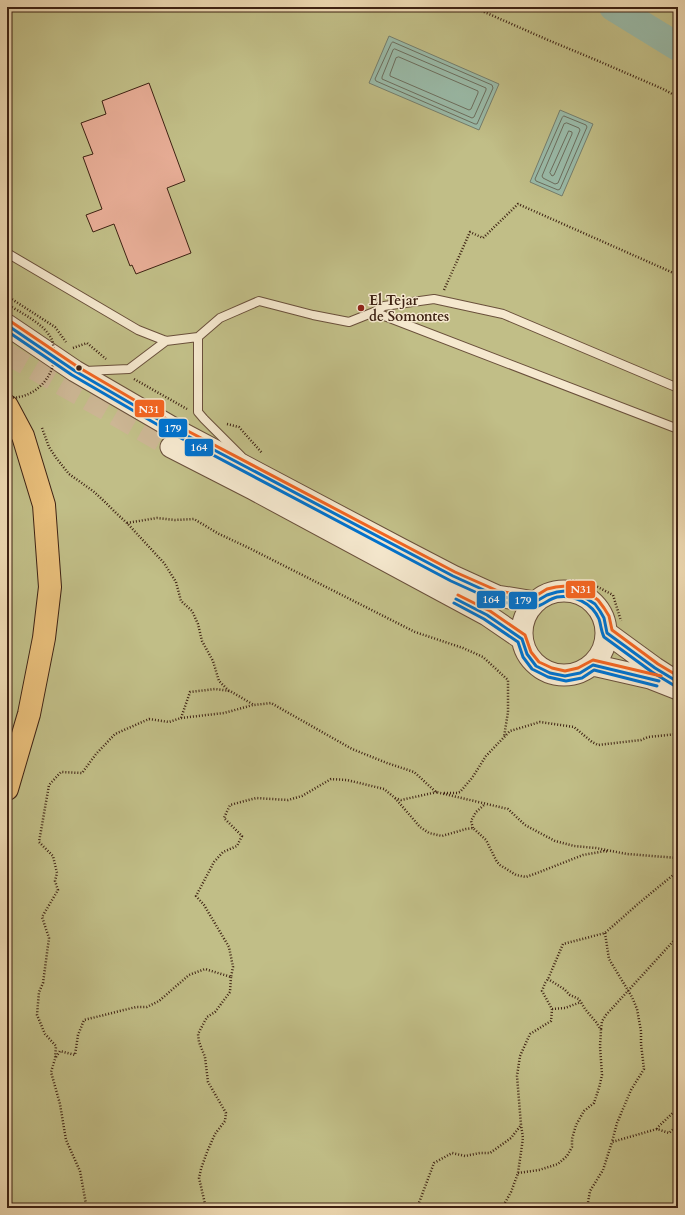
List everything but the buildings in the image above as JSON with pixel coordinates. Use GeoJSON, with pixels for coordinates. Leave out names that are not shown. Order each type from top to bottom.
{"type":"FeatureCollection","features":[{"type":"Feature","properties":{"kind":"highway"},"geometry":{"type":"LineString","coordinates":[[7,406],[23,436],[44,505],[50,586],[44,638],[29,714],[7,789]]}},
{"type":"Feature","properties":{"kind":"street"},"geometry":{"type":"LineString","coordinates":[[7,325],[75,371],[180,432],[260,464],[453,576],[497,596],[537,595],[565,591],[581,594],[595,604],[615,629],[655,668],[678,682]]}},
{"type":"Feature","properties":{"kind":"street"},"geometry":{"type":"LineString","coordinates":[[171,447],[487,615],[522,639]]}},
{"type":"Feature","properties":{"kind":"street"},"geometry":{"type":"LineString","coordinates":[[537,595],[525,619],[522,639],[527,654],[536,666],[550,673],[565,676],[580,673],[593,665],[615,629]]}},
{"type":"Feature","properties":{"kind":"street"},"geometry":{"type":"LineString","coordinates":[[593,665],[650,678],[678,688]]}},
{"type":"Feature","properties":{"kind":"lane"},"geometry":{"type":"LineString","coordinates":[[7,253],[138,330],[166,340],[198,337],[220,318],[259,301],[313,315],[349,322],[374,312],[384,306],[434,299],[503,314],[678,388]]}},
{"type":"Feature","properties":{"kind":"lane"},"geometry":{"type":"LineString","coordinates":[[374,312],[678,429]]}},
{"type":"Feature","properties":{"kind":"lane"},"geometry":{"type":"LineString","coordinates":[[198,337],[198,412],[228,442],[260,464]]}},
{"type":"Feature","properties":{"kind":"lane"},"geometry":{"type":"LineString","coordinates":[[75,371],[129,369],[166,340]]}},
{"type":"Feature","properties":{"kind":"path"},"geometry":{"type":"LineString","coordinates":[[473,7],[663,89],[678,97]]}},
{"type":"Feature","properties":{"kind":"path"},"geometry":{"type":"LineString","coordinates":[[440,300],[470,232],[483,238],[518,204],[678,275]]}},
{"type":"Feature","properties":{"kind":"path"},"geometry":{"type":"LineString","coordinates":[[7,296],[55,328],[67,344]]}},
{"type":"Feature","properties":{"kind":"path"},"geometry":{"type":"LineString","coordinates":[[7,304],[44,328],[52,339],[55,357],[51,372],[43,385],[34,392],[19,398],[7,397]]}},
{"type":"Feature","properties":{"kind":"path"},"geometry":{"type":"LineString","coordinates":[[71,349],[87,343],[118,369],[204,419],[239,427],[260,464]]}},
{"type":"Feature","properties":{"kind":"path"},"geometry":{"type":"LineString","coordinates":[[42,428],[49,447],[69,474],[93,490],[127,523],[164,563],[176,582],[181,601],[192,611],[198,624],[202,641],[213,661],[220,681],[230,692]]}},
{"type":"Feature","properties":{"kind":"path"},"geometry":{"type":"LineString","coordinates":[[127,523],[157,518],[175,520],[194,519],[219,534],[414,632],[463,648],[483,657],[508,680],[508,712],[504,737]]}},
{"type":"Feature","properties":{"kind":"path"},"geometry":{"type":"LineString","coordinates":[[537,595],[573,580],[594,585],[613,595],[615,629]]}},
{"type":"Feature","properties":{"kind":"path"},"geometry":{"type":"LineString","coordinates":[[181,718],[190,692],[215,689],[230,692],[254,705]]}},
{"type":"Feature","properties":{"kind":"path"},"geometry":{"type":"LineString","coordinates":[[85,1208],[86,1204],[80,1170],[66,1140],[60,1104],[51,1072],[55,1059],[56,1046],[45,1034],[37,1015],[39,992],[43,983],[50,938],[42,916],[58,890],[55,881],[57,873],[53,856],[39,842],[49,785],[61,772],[82,773],[96,754],[115,734],[149,719],[169,722],[181,718],[224,713],[254,705],[271,703],[352,749],[414,772],[436,792],[508,809],[525,825],[555,841],[574,846],[596,848],[627,854]]}},
{"type":"Feature","properties":{"kind":"path"},"geometry":{"type":"LineString","coordinates":[[395,798],[401,800],[436,792],[460,792],[472,778],[486,756],[510,730],[540,722],[574,727],[598,746],[641,740],[648,737],[678,734]]}},
{"type":"Feature","properties":{"kind":"path"},"geometry":{"type":"LineString","coordinates":[[206,1208],[200,1178],[201,1169],[215,1134],[225,1122],[226,1113],[208,1082],[205,1057],[198,1042],[198,1034],[207,1017],[215,1012],[230,992],[233,967],[229,947],[204,905],[196,896],[214,862],[224,852],[237,846],[242,836],[224,818],[230,805],[256,798],[288,800],[302,796],[331,779],[348,780],[384,790],[395,798],[420,827],[429,833],[442,836],[473,828]]}},
{"type":"Feature","properties":{"kind":"path"},"geometry":{"type":"LineString","coordinates":[[486,804],[476,812],[471,821],[473,828],[486,840],[497,862],[516,875],[526,877],[584,855],[605,852],[678,858]]}},
{"type":"Feature","properties":{"kind":"path"},"geometry":{"type":"LineString","coordinates":[[502,1208],[511,1192],[518,1173],[523,1138],[518,1076],[520,1056],[530,1034],[551,1021],[552,1009],[542,991],[563,944],[605,933],[678,871]]}},
{"type":"Feature","properties":{"kind":"path"},"geometry":{"type":"LineString","coordinates":[[587,1208],[590,1191],[603,1170],[617,1123],[630,1090],[644,1069],[641,1031],[637,1009],[628,990],[609,959],[605,933]]}},
{"type":"Feature","properties":{"kind":"path"},"geometry":{"type":"LineString","coordinates":[[518,1173],[539,1170],[558,1164],[567,1156],[572,1147],[572,1139],[576,1125],[584,1111],[594,1102],[599,1088],[602,1075],[600,1046],[602,1021],[606,1014],[678,936]]}},
{"type":"Feature","properties":{"kind":"path"},"geometry":{"type":"LineString","coordinates":[[55,1059],[60,1051],[75,1055],[78,1035],[84,1020],[136,1007],[146,1006],[159,1001],[188,976],[206,969],[231,977]]}},
{"type":"Feature","properties":{"kind":"path"},"geometry":{"type":"LineString","coordinates":[[548,979],[564,989],[570,995],[579,999],[601,1030]]}},
{"type":"Feature","properties":{"kind":"path"},"geometry":{"type":"LineString","coordinates":[[552,1009],[565,1008],[581,1002]]}},
{"type":"Feature","properties":{"kind":"path"},"geometry":{"type":"LineString","coordinates":[[656,1130],[678,1108]]}},
{"type":"Feature","properties":{"kind":"path"},"geometry":{"type":"LineString","coordinates":[[417,1208],[434,1163],[452,1153],[465,1156],[490,1153],[511,1138],[521,1125]]}},
{"type":"Feature","properties":{"kind":"path"},"geometry":{"type":"LineString","coordinates":[[612,1142],[656,1130],[669,1133],[678,1125]]}},
{"type":"Feature","properties":{"kind":"path"},"geometry":{"type":"LineString","coordinates":[[86,1204],[90,1208]]}},
{"type":"Feature","properties":{"kind":"shaded area"},"geometry":{"type":"Polygon","coordinates":[[[7,7],[678,7],[678,1208],[7,1208],[7,7]]]}},
{"type":"Feature","properties":{"kind":"water"},"geometry":{"type":"Polygon","coordinates":[[[389,36],[499,84],[479,130],[369,83],[389,36]]]}},
{"type":"Feature","properties":{"kind":"water"},"geometry":{"type":"Polygon","coordinates":[[[560,110],[593,124],[562,196],[530,182],[560,110]]]}},
{"type":"Feature","properties":{"kind":"waterway"},"geometry":{"type":"LineString","coordinates":[[613,7],[678,47]]}},
{"type":"Feature","properties":{"kind":"tunnel"},"geometry":{"type":"LineString","coordinates":[[7,354],[171,447]]}},
{"type":"Feature","properties":{"kind":"transit line","name":"N31"},"geometry":{"type":"LineString","coordinates":[[10,321],[78,367],[182,428],[455,572],[498,591],[534,597],[547,589],[556,587],[566,586],[583,590],[598,600],[604,608],[609,616],[612,630],[658,664],[678,676]]}},
{"type":"Feature","properties":{"kind":"transit line","name":"179"},"geometry":{"type":"LineString","coordinates":[[7,325],[75,371],[180,432],[453,576],[497,596],[535,602],[547,595],[557,592],[565,591],[581,595],[595,604],[600,611],[604,618],[607,633],[655,668],[678,682]]}},
{"type":"Feature","properties":{"kind":"transit line","name":"164"},"geometry":{"type":"LineString","coordinates":[[7,331],[72,375],[177,436],[451,581],[495,601],[534,607],[551,599],[563,596],[575,598],[587,604],[596,613],[604,637],[652,672],[675,686]]}},
{"type":"Feature","properties":{"kind":"transit line","name":"N31"},"geometry":{"type":"LineString","coordinates":[[458,595],[490,611],[525,635],[531,652],[539,662],[552,668],[565,671],[578,668],[593,660],[661,676]]}},
{"type":"Feature","properties":{"kind":"transit line","name":"179"},"geometry":{"type":"LineString","coordinates":[[456,599],[487,615],[522,639],[527,654],[536,666],[550,673],[565,676],[580,673],[593,665],[659,681]]}},
{"type":"Feature","properties":{"kind":"transit line","name":"164"},"geometry":{"type":"LineString","coordinates":[[454,603],[484,619],[518,642],[523,657],[532,669],[548,677],[566,681],[582,678],[594,670],[657,686]]}},
{"type":"Feature","properties":{"kind":"place","name":"El Tejar de Somontes"},"geometry":{"type":"Point","coordinates":[361,308]}}]}
